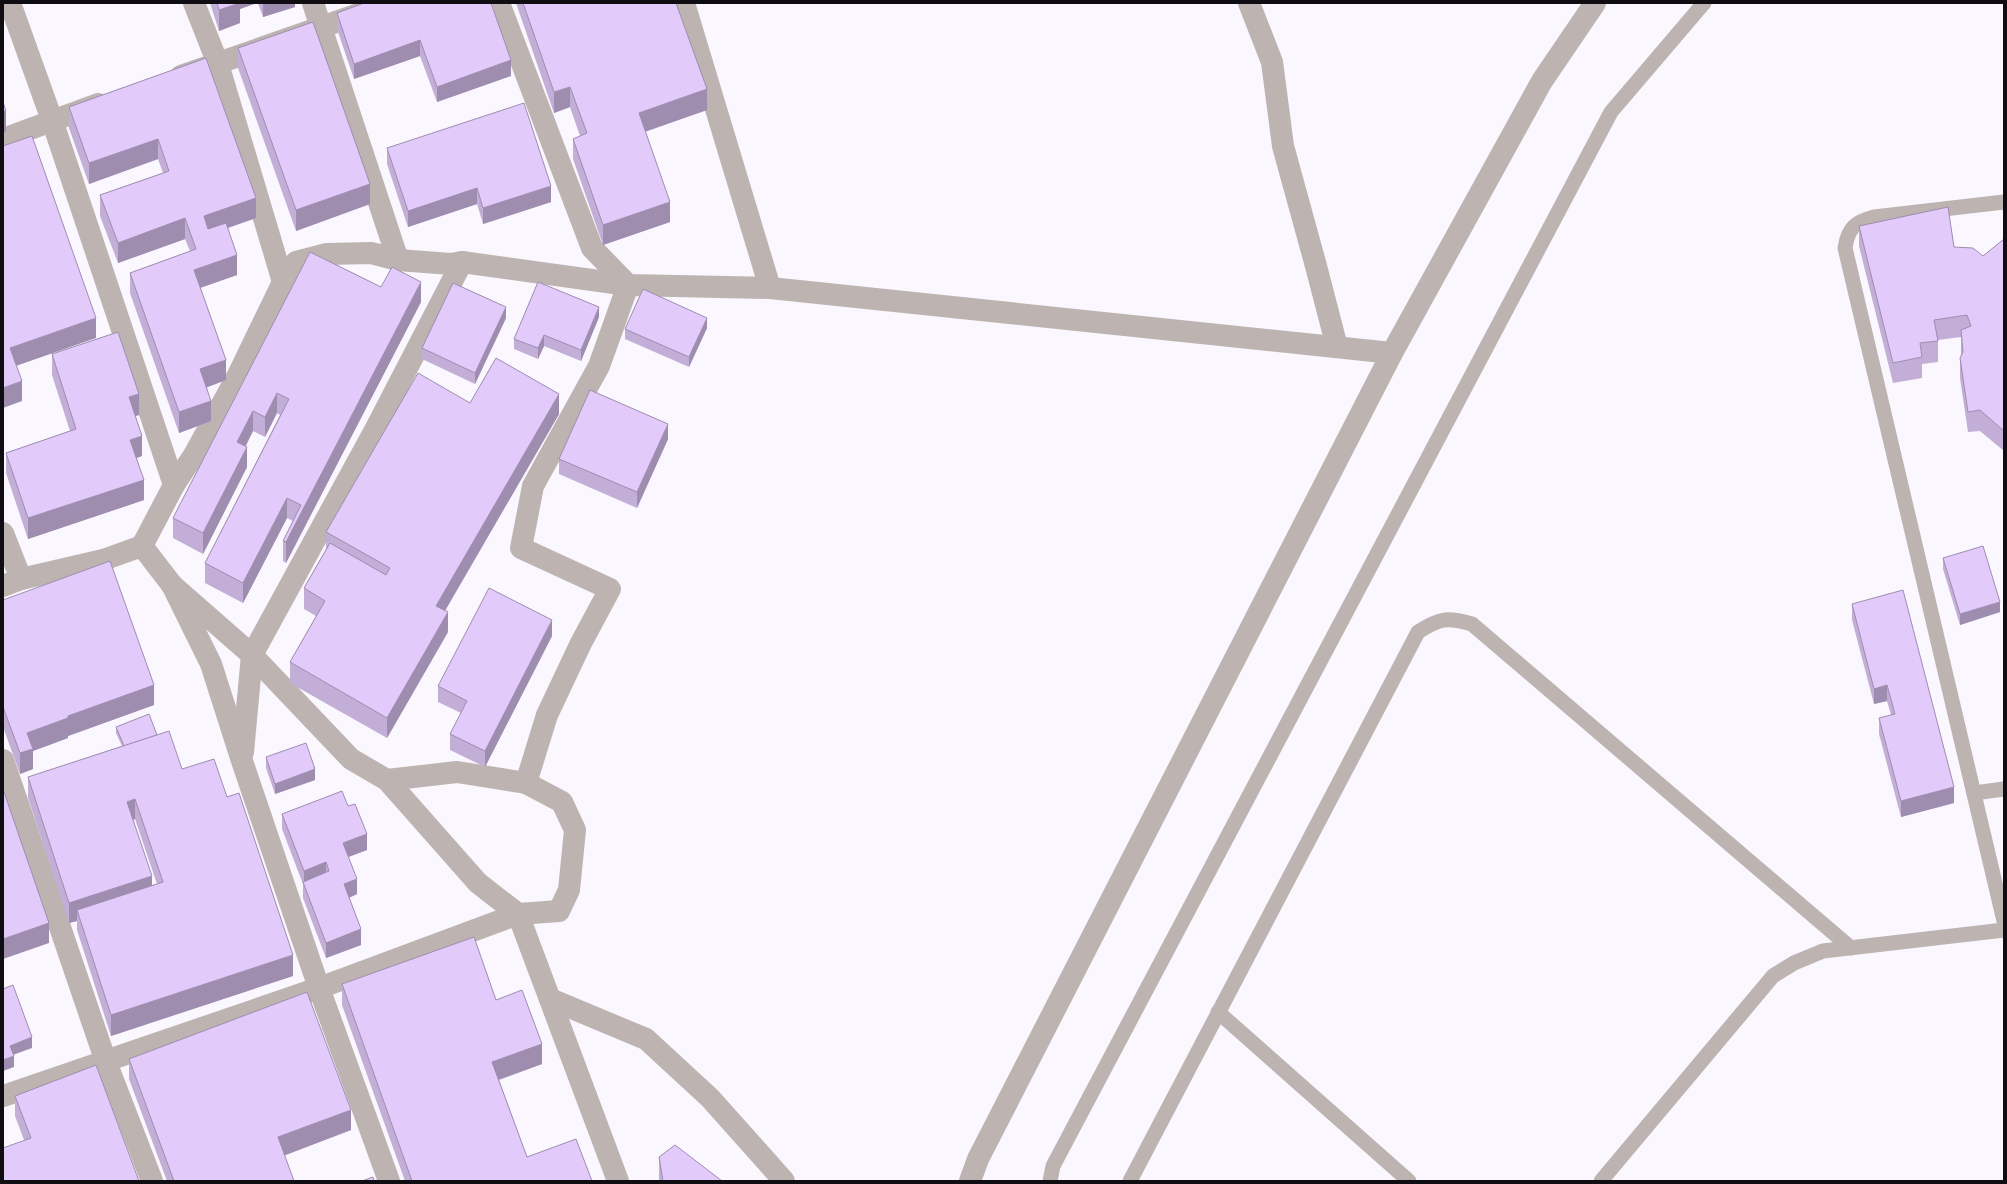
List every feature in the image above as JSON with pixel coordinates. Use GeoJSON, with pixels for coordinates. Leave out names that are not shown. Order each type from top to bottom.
{"type":"FeatureCollection","features":[{"type":"Feature","properties":{"kind":"street"},"geometry":{"type":"LineString","coordinates":[[10,3],[52,120],[174,486]]}},
{"type":"Feature","properties":{"kind":"street"},"geometry":{"type":"LineString","coordinates":[[194,3],[218,64],[283,282]]}},
{"type":"Feature","properties":{"kind":"street"},"geometry":{"type":"LineString","coordinates":[[313,3],[398,260]]}},
{"type":"Feature","properties":{"kind":"street"},"geometry":{"type":"LineString","coordinates":[[166,82],[390,3]]}},
{"type":"Feature","properties":{"kind":"street"},"geometry":{"type":"LineString","coordinates":[[499,3],[592,248],[628,285]]}},
{"type":"Feature","properties":{"kind":"street"},"geometry":{"type":"LineString","coordinates":[[684,3],[770,288]]}},
{"type":"Feature","properties":{"kind":"street"},"geometry":{"type":"LineString","coordinates":[[1249,3],[1272,62],[1283,146],[1337,347]]}},
{"type":"Feature","properties":{"kind":"street"},"geometry":{"type":"LineString","coordinates":[[970,1181],[982,1152],[1392,353],[1542,81],[1595,3]]}},
{"type":"Feature","properties":{"kind":"street"},"geometry":{"type":"LineString","coordinates":[[3,139],[52,120],[120,97]]}},
{"type":"Feature","properties":{"kind":"street"},"geometry":{"type":"LineString","coordinates":[[3,533],[12,582],[103,560],[142,546],[174,486],[194,455],[238,375],[283,282],[296,262],[327,254],[371,253],[398,260],[451,264],[462,262],[628,285],[770,288],[1392,353]]}},
{"type":"Feature","properties":{"kind":"street"},"geometry":{"type":"LineString","coordinates":[[242,761],[252,655],[375,430],[462,262]]}},
{"type":"Feature","properties":{"kind":"street"},"geometry":{"type":"LineString","coordinates":[[526,784],[548,715],[581,643],[610,589],[521,548],[533,486],[598,366],[628,285]]}},
{"type":"Feature","properties":{"kind":"street"},"geometry":{"type":"LineString","coordinates":[[142,546],[172,585],[252,655],[351,759],[386,780],[478,883],[518,914],[618,1181]]}},
{"type":"Feature","properties":{"kind":"street"},"geometry":{"type":"LineString","coordinates":[[172,585],[211,664],[242,761],[319,988],[389,1181]]}},
{"type":"Feature","properties":{"kind":"street"},"geometry":{"type":"LineString","coordinates":[[3,760],[106,1062],[152,1181]]}},
{"type":"Feature","properties":{"kind":"street"},"geometry":{"type":"LineString","coordinates":[[3,1096],[319,988],[518,914],[559,912],[569,890],[575,830],[562,802],[526,784],[456,772],[386,780]]}},
{"type":"Feature","properties":{"kind":"street"},"geometry":{"type":"LineString","coordinates":[[550,999],[646,1039],[710,1098],[784,1181]]}},
{"type":"Feature","properties":{"kind":"lane"},"geometry":{"type":"LineString","coordinates":[[1050,1181],[1053,1166],[1611,112],[1704,3]]}},
{"type":"Feature","properties":{"kind":"lane"},"geometry":{"type":"LineString","coordinates":[[2004,202],[1874,217],[1861,220],[1852,228],[1846,238],[1845,248],[2004,921]]}},
{"type":"Feature","properties":{"kind":"lane"},"geometry":{"type":"LineString","coordinates":[[1130,1181],[1418,632],[1436,620],[1453,618],[1472,624],[1851,948]]}},
{"type":"Feature","properties":{"kind":"lane"},"geometry":{"type":"LineString","coordinates":[[1974,793],[2004,789]]}},
{"type":"Feature","properties":{"kind":"lane"},"geometry":{"type":"LineString","coordinates":[[1601,1181],[1774,976],[1794,962],[1823,951],[2004,930]]}},
{"type":"Feature","properties":{"kind":"lane"},"geometry":{"type":"LineString","coordinates":[[1218,1012],[1409,1181]]}},
{"type":"Feature","properties":{"kind":"building"},"geometry":{"type":"Polygon","coordinates":[[[217,3],[240,3],[219,10],[217,3]]]}},
{"type":"Feature","properties":{"kind":"building"},"geometry":{"type":"Polygon","coordinates":[[[364,3],[491,3],[511,60],[437,87],[420,40],[354,64],[337,13],[364,3]]]}},
{"type":"Feature","properties":{"kind":"building"},"geometry":{"type":"Polygon","coordinates":[[[523,3],[676,3],[707,89],[639,113],[670,202],[603,225],[573,139],[587,133],[570,87],[554,92],[523,3]]]}},
{"type":"Feature","properties":{"kind":"building"},"geometry":{"type":"Polygon","coordinates":[[[313,22],[370,184],[296,210],[238,48],[313,22]]]}},
{"type":"Feature","properties":{"kind":"building"},"geometry":{"type":"Polygon","coordinates":[[[206,58],[256,198],[204,216],[208,229],[226,223],[237,255],[194,270],[226,360],[200,369],[211,401],[179,412],[130,273],[196,249],[185,218],[118,243],[100,195],[169,171],[158,139],[89,163],[69,107],[206,58]]]}},
{"type":"Feature","properties":{"kind":"building"},"geometry":{"type":"Polygon","coordinates":[[[3,102],[6,111],[3,112],[3,102]]]}},
{"type":"Feature","properties":{"kind":"building"},"geometry":{"type":"Polygon","coordinates":[[[524,103],[551,186],[483,208],[477,188],[408,211],[387,148],[524,103]]]}},
{"type":"Feature","properties":{"kind":"building"},"geometry":{"type":"Polygon","coordinates":[[[32,136],[96,318],[10,348],[22,381],[3,388],[3,146],[32,136]]]}},
{"type":"Feature","properties":{"kind":"building"},"geometry":{"type":"Polygon","coordinates":[[[1948,207],[1954,247],[1973,248],[1983,256],[2004,239],[2004,431],[1980,410],[1968,412],[1960,358],[1963,352],[1961,330],[1971,326],[1967,315],[1934,320],[1938,341],[1920,343],[1922,357],[1893,363],[1859,226],[1948,207]]]}},
{"type":"Feature","properties":{"kind":"building"},"geometry":{"type":"Polygon","coordinates":[[[310,252],[381,287],[392,267],[421,282],[286,542],[283,541],[301,505],[287,498],[243,583],[205,563],[289,399],[277,393],[265,417],[253,411],[237,442],[247,447],[203,533],[173,518],[310,252]]]}},
{"type":"Feature","properties":{"kind":"building"},"geometry":{"type":"Polygon","coordinates":[[[538,282],[599,307],[581,350],[544,335],[538,348],[514,339],[538,282]]]}},
{"type":"Feature","properties":{"kind":"building"},"geometry":{"type":"Polygon","coordinates":[[[453,283],[506,307],[475,373],[422,348],[453,283]]]}},
{"type":"Feature","properties":{"kind":"building"},"geometry":{"type":"Polygon","coordinates":[[[643,289],[707,318],[689,357],[625,329],[643,289]]]}},
{"type":"Feature","properties":{"kind":"building"},"geometry":{"type":"Polygon","coordinates":[[[118,332],[139,394],[129,397],[142,436],[130,440],[144,480],[28,518],[6,453],[76,429],[52,354],[118,332]]]}},
{"type":"Feature","properties":{"kind":"building"},"geometry":{"type":"Polygon","coordinates":[[[496,358],[559,394],[436,606],[448,612],[387,718],[290,662],[325,601],[304,588],[330,543],[386,575],[390,568],[326,532],[418,373],[470,403],[496,358]]]}},
{"type":"Feature","properties":{"kind":"building"},"geometry":{"type":"Polygon","coordinates":[[[590,390],[668,424],[637,492],[559,459],[590,390]]]}},
{"type":"Feature","properties":{"kind":"building"},"geometry":{"type":"Polygon","coordinates":[[[1983,546],[2000,602],[1960,614],[1943,558],[1983,546]]]}},
{"type":"Feature","properties":{"kind":"building"},"geometry":{"type":"Polygon","coordinates":[[[110,561],[154,685],[68,716],[68,718],[27,733],[33,749],[20,753],[3,707],[3,600],[110,561]]]}},
{"type":"Feature","properties":{"kind":"building"},"geometry":{"type":"Polygon","coordinates":[[[489,588],[552,620],[485,751],[450,734],[467,701],[438,686],[489,588]]]}},
{"type":"Feature","properties":{"kind":"building"},"geometry":{"type":"Polygon","coordinates":[[[1903,590],[1954,787],[1901,801],[1879,718],[1895,714],[1887,685],[1874,689],[1852,604],[1903,590]]]}},
{"type":"Feature","properties":{"kind":"building"},"geometry":{"type":"Polygon","coordinates":[[[149,714],[157,735],[124,746],[116,727],[149,714]]]}},
{"type":"Feature","properties":{"kind":"building"},"geometry":{"type":"Polygon","coordinates":[[[169,731],[182,769],[214,759],[227,797],[239,793],[293,955],[111,1015],[77,910],[163,882],[135,799],[127,802],[152,876],[69,903],[28,777],[169,731]]]}},
{"type":"Feature","properties":{"kind":"building"},"geometry":{"type":"Polygon","coordinates":[[[306,743],[315,769],[275,784],[266,757],[306,743]]]}},
{"type":"Feature","properties":{"kind":"building"},"geometry":{"type":"Polygon","coordinates":[[[3,789],[49,923],[3,939],[3,789]]]}},
{"type":"Feature","properties":{"kind":"building"},"geometry":{"type":"Polygon","coordinates":[[[342,791],[348,806],[355,804],[367,834],[343,843],[357,879],[344,884],[361,929],[326,943],[303,882],[329,871],[326,862],[304,871],[282,814],[342,791]]]}},
{"type":"Feature","properties":{"kind":"building"},"geometry":{"type":"Polygon","coordinates":[[[474,937],[496,1000],[522,990],[542,1044],[492,1062],[527,1157],[576,1139],[592,1181],[412,1181],[342,984],[474,937]]]}},
{"type":"Feature","properties":{"kind":"building"},"geometry":{"type":"Polygon","coordinates":[[[13,985],[32,1037],[10,1046],[14,1056],[3,1060],[3,989],[13,985]]]}},
{"type":"Feature","properties":{"kind":"building"},"geometry":{"type":"Polygon","coordinates":[[[307,992],[351,1110],[278,1137],[294,1181],[174,1181],[129,1059],[307,992]]]}},
{"type":"Feature","properties":{"kind":"building"},"geometry":{"type":"Polygon","coordinates":[[[96,1065],[139,1181],[3,1181],[3,1148],[31,1138],[15,1096],[96,1065]]]}},
{"type":"Feature","properties":{"kind":"building"},"geometry":{"type":"Polygon","coordinates":[[[675,1145],[722,1181],[663,1181],[659,1157],[675,1145]]]}},
{"type":"Feature","properties":{"kind":"building"},"geometry":{"type":"Polygon","coordinates":[[[373,1177],[374,1181],[362,1181],[373,1177]]]}}]}
